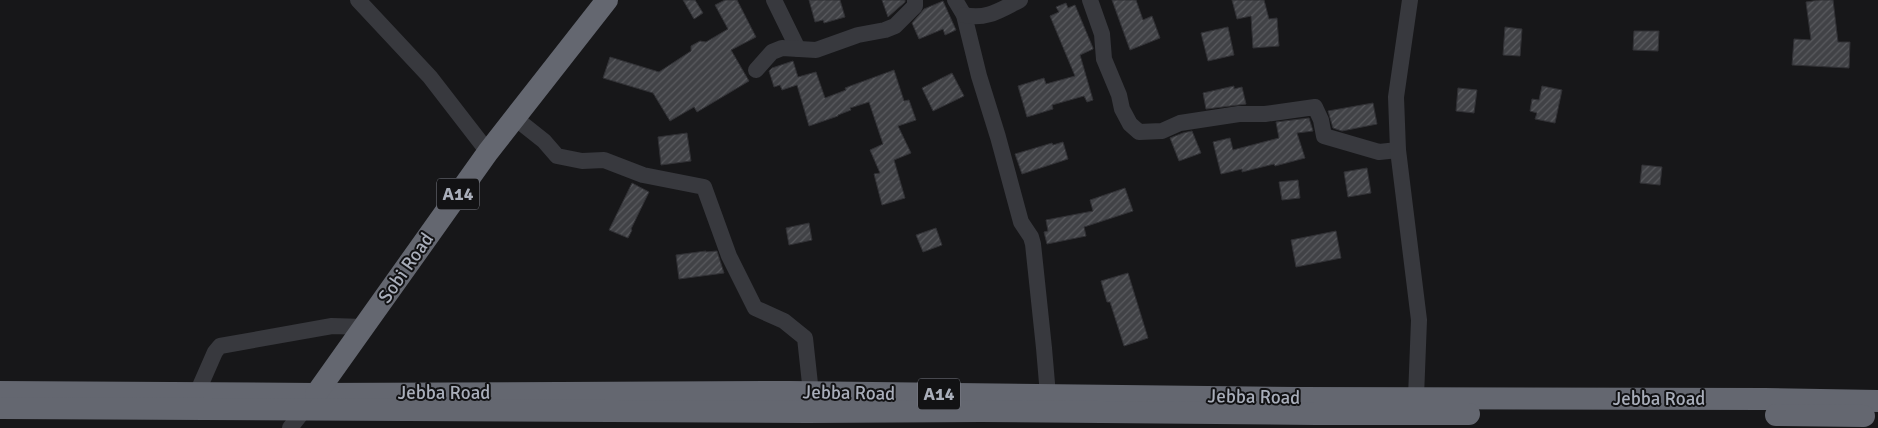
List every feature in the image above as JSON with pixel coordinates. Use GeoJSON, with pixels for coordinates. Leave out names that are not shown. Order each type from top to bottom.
{"type":"FeatureCollection","features":[{"type":"Feature","properties":{"kind":"highway","name":"Sobi Road"},"geometry":{"type":"LineString","coordinates":[[310,402],[488,152],[607,0]]}},
{"type":"Feature","properties":{"kind":"highway","name":"Jebba Road"},"geometry":{"type":"LineString","coordinates":[[0,392],[197,393],[310,402],[620,392],[1048,395],[1416,413],[1878,401]]}},
{"type":"Feature","properties":{"kind":"highway","name":"A14"},"geometry":{"type":"LineString","coordinates":[[0,408],[310,402],[1878,416]]}},
{"type":"Feature","properties":{"kind":"street"},"geometry":{"type":"LineString","coordinates":[[358,0],[430,77],[488,152]]}},
{"type":"Feature","properties":{"kind":"street"},"geometry":{"type":"LineString","coordinates":[[774,0],[798,49]]}},
{"type":"Feature","properties":{"kind":"street"},"geometry":{"type":"LineString","coordinates":[[756,70],[772,52],[782,48],[816,50],[858,35],[895,26],[915,6],[915,0]]}},
{"type":"Feature","properties":{"kind":"street"},"geometry":{"type":"LineString","coordinates":[[955,0],[964,15],[1021,222],[1031,237],[1048,395]]}},
{"type":"Feature","properties":{"kind":"street"},"geometry":{"type":"LineString","coordinates":[[964,15],[977,18],[987,16],[1020,0]]}},
{"type":"Feature","properties":{"kind":"street"},"geometry":{"type":"LineString","coordinates":[[1090,0],[1102,34],[1104,59],[1119,95],[1122,110],[1130,124],[1139,132],[1162,131],[1180,124],[1238,114],[1266,114],[1315,107],[1324,136],[1379,152],[1398,150]]}},
{"type":"Feature","properties":{"kind":"street"},"geometry":{"type":"LineString","coordinates":[[1410,0],[1396,97],[1398,150],[1419,320],[1416,413]]}},
{"type":"Feature","properties":{"kind":"street"},"geometry":{"type":"LineString","coordinates":[[515,118],[544,140],[557,156],[582,162],[604,160],[643,175],[704,187],[729,256],[755,308],[784,321],[805,338],[811,393]]}},
{"type":"Feature","properties":{"kind":"street"},"geometry":{"type":"LineString","coordinates":[[197,393],[215,352],[220,346],[332,326],[364,326]]}},
{"type":"Feature","properties":{"kind":"street"},"geometry":{"type":"LineString","coordinates":[[290,428],[310,402]]}},
{"type":"Feature","properties":{"kind":"building"},"geometry":{"type":"Polygon","coordinates":[[[683,0],[695,0],[703,13],[694,19],[683,0]]]}},
{"type":"Feature","properties":{"kind":"building"},"geometry":{"type":"Polygon","coordinates":[[[725,0],[737,0],[756,37],[731,50],[749,81],[697,112],[694,107],[670,121],[653,93],[603,78],[610,57],[659,72],[691,51],[691,46],[700,41],[706,42],[728,29],[715,5],[725,0]]]}},
{"type":"Feature","properties":{"kind":"building"},"geometry":{"type":"Polygon","coordinates":[[[809,0],[840,0],[845,17],[824,23],[823,20],[815,22],[809,0]]]}},
{"type":"Feature","properties":{"kind":"building"},"geometry":{"type":"Polygon","coordinates":[[[882,0],[905,0],[905,2],[888,17],[882,0]]]}},
{"type":"Feature","properties":{"kind":"building"},"geometry":{"type":"Polygon","coordinates":[[[1112,0],[1136,0],[1143,20],[1152,16],[1160,38],[1130,50],[1112,0]]]}},
{"type":"Feature","properties":{"kind":"building"},"geometry":{"type":"Polygon","coordinates":[[[1232,0],[1264,0],[1269,19],[1277,18],[1279,46],[1253,48],[1251,16],[1237,19],[1232,0]]]}},
{"type":"Feature","properties":{"kind":"building"},"geometry":{"type":"Polygon","coordinates":[[[1833,0],[1838,42],[1850,42],[1849,68],[1792,65],[1794,39],[1811,40],[1806,2],[1833,0]]]}},
{"type":"Feature","properties":{"kind":"building"},"geometry":{"type":"Polygon","coordinates":[[[943,1],[956,30],[945,35],[943,29],[919,39],[912,23],[924,9],[943,1]]]}},
{"type":"Feature","properties":{"kind":"building"},"geometry":{"type":"Polygon","coordinates":[[[1066,3],[1068,8],[1075,5],[1093,48],[1080,55],[1093,100],[1087,102],[1084,96],[1052,105],[1053,109],[1027,117],[1018,86],[1044,78],[1046,84],[1075,76],[1050,16],[1059,12],[1056,7],[1066,3]]]}},
{"type":"Feature","properties":{"kind":"building"},"geometry":{"type":"Polygon","coordinates":[[[1228,27],[1234,55],[1208,61],[1201,33],[1228,27]]]}},
{"type":"Feature","properties":{"kind":"building"},"geometry":{"type":"Polygon","coordinates":[[[1505,27],[1522,29],[1520,56],[1503,55],[1505,27]]]}},
{"type":"Feature","properties":{"kind":"building"},"geometry":{"type":"Polygon","coordinates":[[[1634,31],[1659,31],[1658,51],[1633,50],[1634,31]]]}},
{"type":"Feature","properties":{"kind":"building"},"geometry":{"type":"Polygon","coordinates":[[[793,61],[798,77],[816,72],[825,98],[846,90],[845,88],[894,70],[904,101],[909,100],[916,120],[898,126],[911,153],[894,160],[905,198],[882,205],[874,174],[880,173],[870,150],[883,144],[869,102],[809,126],[797,85],[782,90],[780,85],[774,87],[769,71],[772,68],[793,61]]]}},
{"type":"Feature","properties":{"kind":"building"},"geometry":{"type":"Polygon","coordinates":[[[952,73],[964,96],[933,111],[922,88],[952,73]]]}},
{"type":"Feature","properties":{"kind":"building"},"geometry":{"type":"Polygon","coordinates":[[[1234,86],[1234,89],[1242,87],[1246,104],[1206,109],[1203,93],[1234,86]]]}},
{"type":"Feature","properties":{"kind":"building"},"geometry":{"type":"Polygon","coordinates":[[[1542,86],[1562,90],[1555,123],[1535,119],[1537,113],[1530,111],[1532,99],[1539,100],[1542,86]]]}},
{"type":"Feature","properties":{"kind":"building"},"geometry":{"type":"Polygon","coordinates":[[[1458,88],[1477,90],[1474,113],[1456,111],[1458,88]]]}},
{"type":"Feature","properties":{"kind":"building"},"geometry":{"type":"Polygon","coordinates":[[[1373,103],[1377,124],[1342,131],[1333,128],[1328,111],[1373,103]]]}},
{"type":"Feature","properties":{"kind":"building"},"geometry":{"type":"Polygon","coordinates":[[[1309,118],[1313,131],[1297,133],[1305,158],[1275,166],[1274,164],[1242,172],[1242,169],[1221,174],[1213,142],[1230,138],[1233,150],[1279,138],[1276,122],[1309,118]]]}},
{"type":"Feature","properties":{"kind":"building"},"geometry":{"type":"Polygon","coordinates":[[[1192,131],[1201,153],[1179,161],[1170,138],[1192,131]]]}},
{"type":"Feature","properties":{"kind":"building"},"geometry":{"type":"Polygon","coordinates":[[[687,133],[691,161],[661,165],[658,137],[687,133]]]}},
{"type":"Feature","properties":{"kind":"building"},"geometry":{"type":"Polygon","coordinates":[[[1063,142],[1068,159],[1022,174],[1015,154],[1052,143],[1053,145],[1063,142]]]}},
{"type":"Feature","properties":{"kind":"building"},"geometry":{"type":"Polygon","coordinates":[[[1642,165],[1662,167],[1660,185],[1640,183],[1642,165]]]}},
{"type":"Feature","properties":{"kind":"building"},"geometry":{"type":"Polygon","coordinates":[[[1367,168],[1371,193],[1348,197],[1344,172],[1367,168]]]}},
{"type":"Feature","properties":{"kind":"building"},"geometry":{"type":"Polygon","coordinates":[[[1298,180],[1300,198],[1282,200],[1279,182],[1298,180]]]}},
{"type":"Feature","properties":{"kind":"building"},"geometry":{"type":"Polygon","coordinates":[[[632,183],[649,192],[628,238],[609,230],[632,183]]]}},
{"type":"Feature","properties":{"kind":"building"},"geometry":{"type":"Polygon","coordinates":[[[1125,188],[1133,211],[1084,227],[1086,236],[1047,244],[1044,232],[1048,231],[1046,220],[1093,211],[1090,200],[1125,188]]]}},
{"type":"Feature","properties":{"kind":"building"},"geometry":{"type":"Polygon","coordinates":[[[809,223],[812,240],[789,245],[786,228],[809,223]]]}},
{"type":"Feature","properties":{"kind":"building"},"geometry":{"type":"Polygon","coordinates":[[[936,228],[942,245],[923,252],[916,235],[936,228]]]}},
{"type":"Feature","properties":{"kind":"building"},"geometry":{"type":"Polygon","coordinates":[[[1336,231],[1341,258],[1296,267],[1291,240],[1336,231]]]}},
{"type":"Feature","properties":{"kind":"building"},"geometry":{"type":"Polygon","coordinates":[[[717,251],[724,273],[679,279],[676,255],[717,251]]]}},
{"type":"Feature","properties":{"kind":"building"},"geometry":{"type":"Polygon","coordinates":[[[1128,273],[1148,338],[1124,346],[1101,281],[1128,273]]]}}]}
